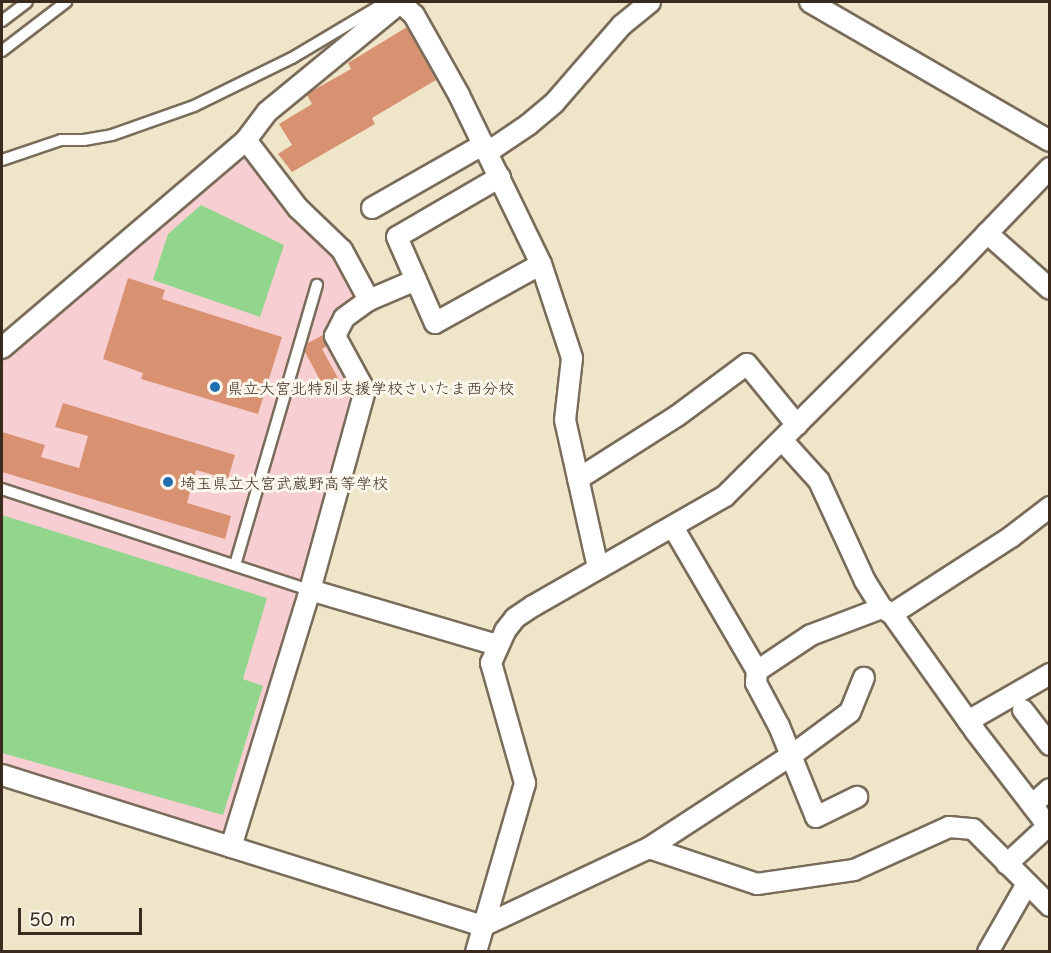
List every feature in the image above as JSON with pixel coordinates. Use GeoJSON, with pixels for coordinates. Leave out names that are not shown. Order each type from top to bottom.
{"type":"FeatureCollection","features":[{"type":"Feature","properties":{"kind":"street"},"geometry":{"type":"LineString","coordinates":[[2,348],[246,140],[267,112],[400,2],[414,15],[486,148],[541,264],[572,358],[565,420],[598,568]]}},
{"type":"Feature","properties":{"kind":"street"},"geometry":{"type":"LineString","coordinates":[[372,208],[528,125],[555,102],[622,25],[650,2]]}},
{"type":"Feature","properties":{"kind":"street"},"geometry":{"type":"LineString","coordinates":[[810,2],[1050,141]]}},
{"type":"Feature","properties":{"kind":"street"},"geometry":{"type":"LineString","coordinates":[[246,140],[298,208],[342,250],[369,300]]}},
{"type":"Feature","properties":{"kind":"street"},"geometry":{"type":"LineString","coordinates":[[476,951],[525,783],[491,663],[497,645],[515,618],[725,496],[1050,168]]}},
{"type":"Feature","properties":{"kind":"street"},"geometry":{"type":"LineString","coordinates":[[500,177],[397,237],[435,322],[541,264]]}},
{"type":"Feature","properties":{"kind":"street"},"geometry":{"type":"LineString","coordinates":[[987,233],[1050,289]]}},
{"type":"Feature","properties":{"kind":"street"},"geometry":{"type":"LineString","coordinates":[[231,847],[310,590],[365,391],[335,336],[344,318],[369,300],[416,280]]}},
{"type":"Feature","properties":{"kind":"street"},"geometry":{"type":"LineString","coordinates":[[578,479],[677,416],[747,364],[797,425]]}},
{"type":"Feature","properties":{"kind":"street"},"geometry":{"type":"LineString","coordinates":[[782,440],[819,481],[865,581],[968,721],[1032,805],[1050,824],[1007,864]]}},
{"type":"Feature","properties":{"kind":"street"},"geometry":{"type":"LineString","coordinates":[[757,672],[812,635],[887,611],[1011,537],[1050,507]]}},
{"type":"Feature","properties":{"kind":"street"},"geometry":{"type":"LineString","coordinates":[[673,527],[757,672],[756,682],[779,726],[789,757],[816,817],[857,797]]}},
{"type":"Feature","properties":{"kind":"street"},"geometry":{"type":"LineString","coordinates":[[310,590],[497,645]]}},
{"type":"Feature","properties":{"kind":"street"},"geometry":{"type":"LineString","coordinates":[[968,721],[1050,674]]}},
{"type":"Feature","properties":{"kind":"street"},"geometry":{"type":"LineString","coordinates":[[2,775],[483,926],[649,848],[789,757],[850,712],[864,678]]}},
{"type":"Feature","properties":{"kind":"street"},"geometry":{"type":"LineString","coordinates":[[1023,710],[1050,745]]}},
{"type":"Feature","properties":{"kind":"street"},"geometry":{"type":"LineString","coordinates":[[1032,805],[1050,789]]}},
{"type":"Feature","properties":{"kind":"street"},"geometry":{"type":"LineString","coordinates":[[649,848],[757,884],[854,870],[949,827],[973,829],[1050,906]]}},
{"type":"Feature","properties":{"kind":"street"},"geometry":{"type":"LineString","coordinates":[[988,951],[1028,884]]}},
{"type":"Feature","properties":{"kind":"lane"},"geometry":{"type":"LineString","coordinates":[[2,21],[27,2]]}},
{"type":"Feature","properties":{"kind":"lane"},"geometry":{"type":"LineString","coordinates":[[2,51],[66,2]]}},
{"type":"Feature","properties":{"kind":"lane"},"geometry":{"type":"LineString","coordinates":[[2,160],[61,140],[84,140],[112,135],[194,106],[292,58],[386,2]]}},
{"type":"Feature","properties":{"kind":"lane"},"geometry":{"type":"LineString","coordinates":[[235,565],[317,285]]}},
{"type":"Feature","properties":{"kind":"lane"},"geometry":{"type":"LineString","coordinates":[[2,489],[310,590]]}},
{"type":"Feature","properties":{"kind":"shaded area","name":"埼玉県立大宮武蔵野高等学校"},"geometry":{"type":"Polygon","coordinates":[[[248,150],[313,237],[326,241],[358,298],[334,317],[361,392],[225,834],[2,766],[2,357],[248,150]]]}},
{"type":"Feature","properties":{"kind":"green space"},"geometry":{"type":"Polygon","coordinates":[[[201,205],[284,245],[260,317],[153,280],[168,234],[201,205]]]}},
{"type":"Feature","properties":{"kind":"green space"},"geometry":{"type":"Polygon","coordinates":[[[2,515],[267,598],[243,679],[263,686],[223,815],[2,753],[2,515]]]}},
{"type":"Feature","properties":{"kind":"building"},"geometry":{"type":"Polygon","coordinates":[[[407,27],[436,80],[372,118],[375,124],[292,172],[278,154],[292,145],[279,124],[312,104],[307,95],[351,69],[348,63],[407,27]]]}},
{"type":"Feature","properties":{"kind":"building"},"geometry":{"type":"Polygon","coordinates":[[[128,278],[165,290],[162,299],[282,337],[258,414],[141,379],[143,373],[103,359],[128,278]]]}},
{"type":"Feature","properties":{"kind":"building"},"geometry":{"type":"Polygon","coordinates":[[[323,335],[327,346],[322,349],[344,389],[329,397],[305,352],[308,343],[323,335]]]}},
{"type":"Feature","properties":{"kind":"building"},"geometry":{"type":"Polygon","coordinates":[[[63,403],[235,455],[228,479],[196,470],[187,503],[231,516],[225,539],[2,472],[2,432],[45,445],[41,457],[79,468],[88,436],[55,427],[63,403]]]}},
{"type":"Feature","properties":{"kind":"place","name":"県立大宮北特別支援学校さいたま西分校"},"geometry":{"type":"Point","coordinates":[215,387]}},
{"type":"Feature","properties":{"kind":"place","name":"埼玉県立大宮武蔵野高等学校"},"geometry":{"type":"Point","coordinates":[168,482]}}]}
